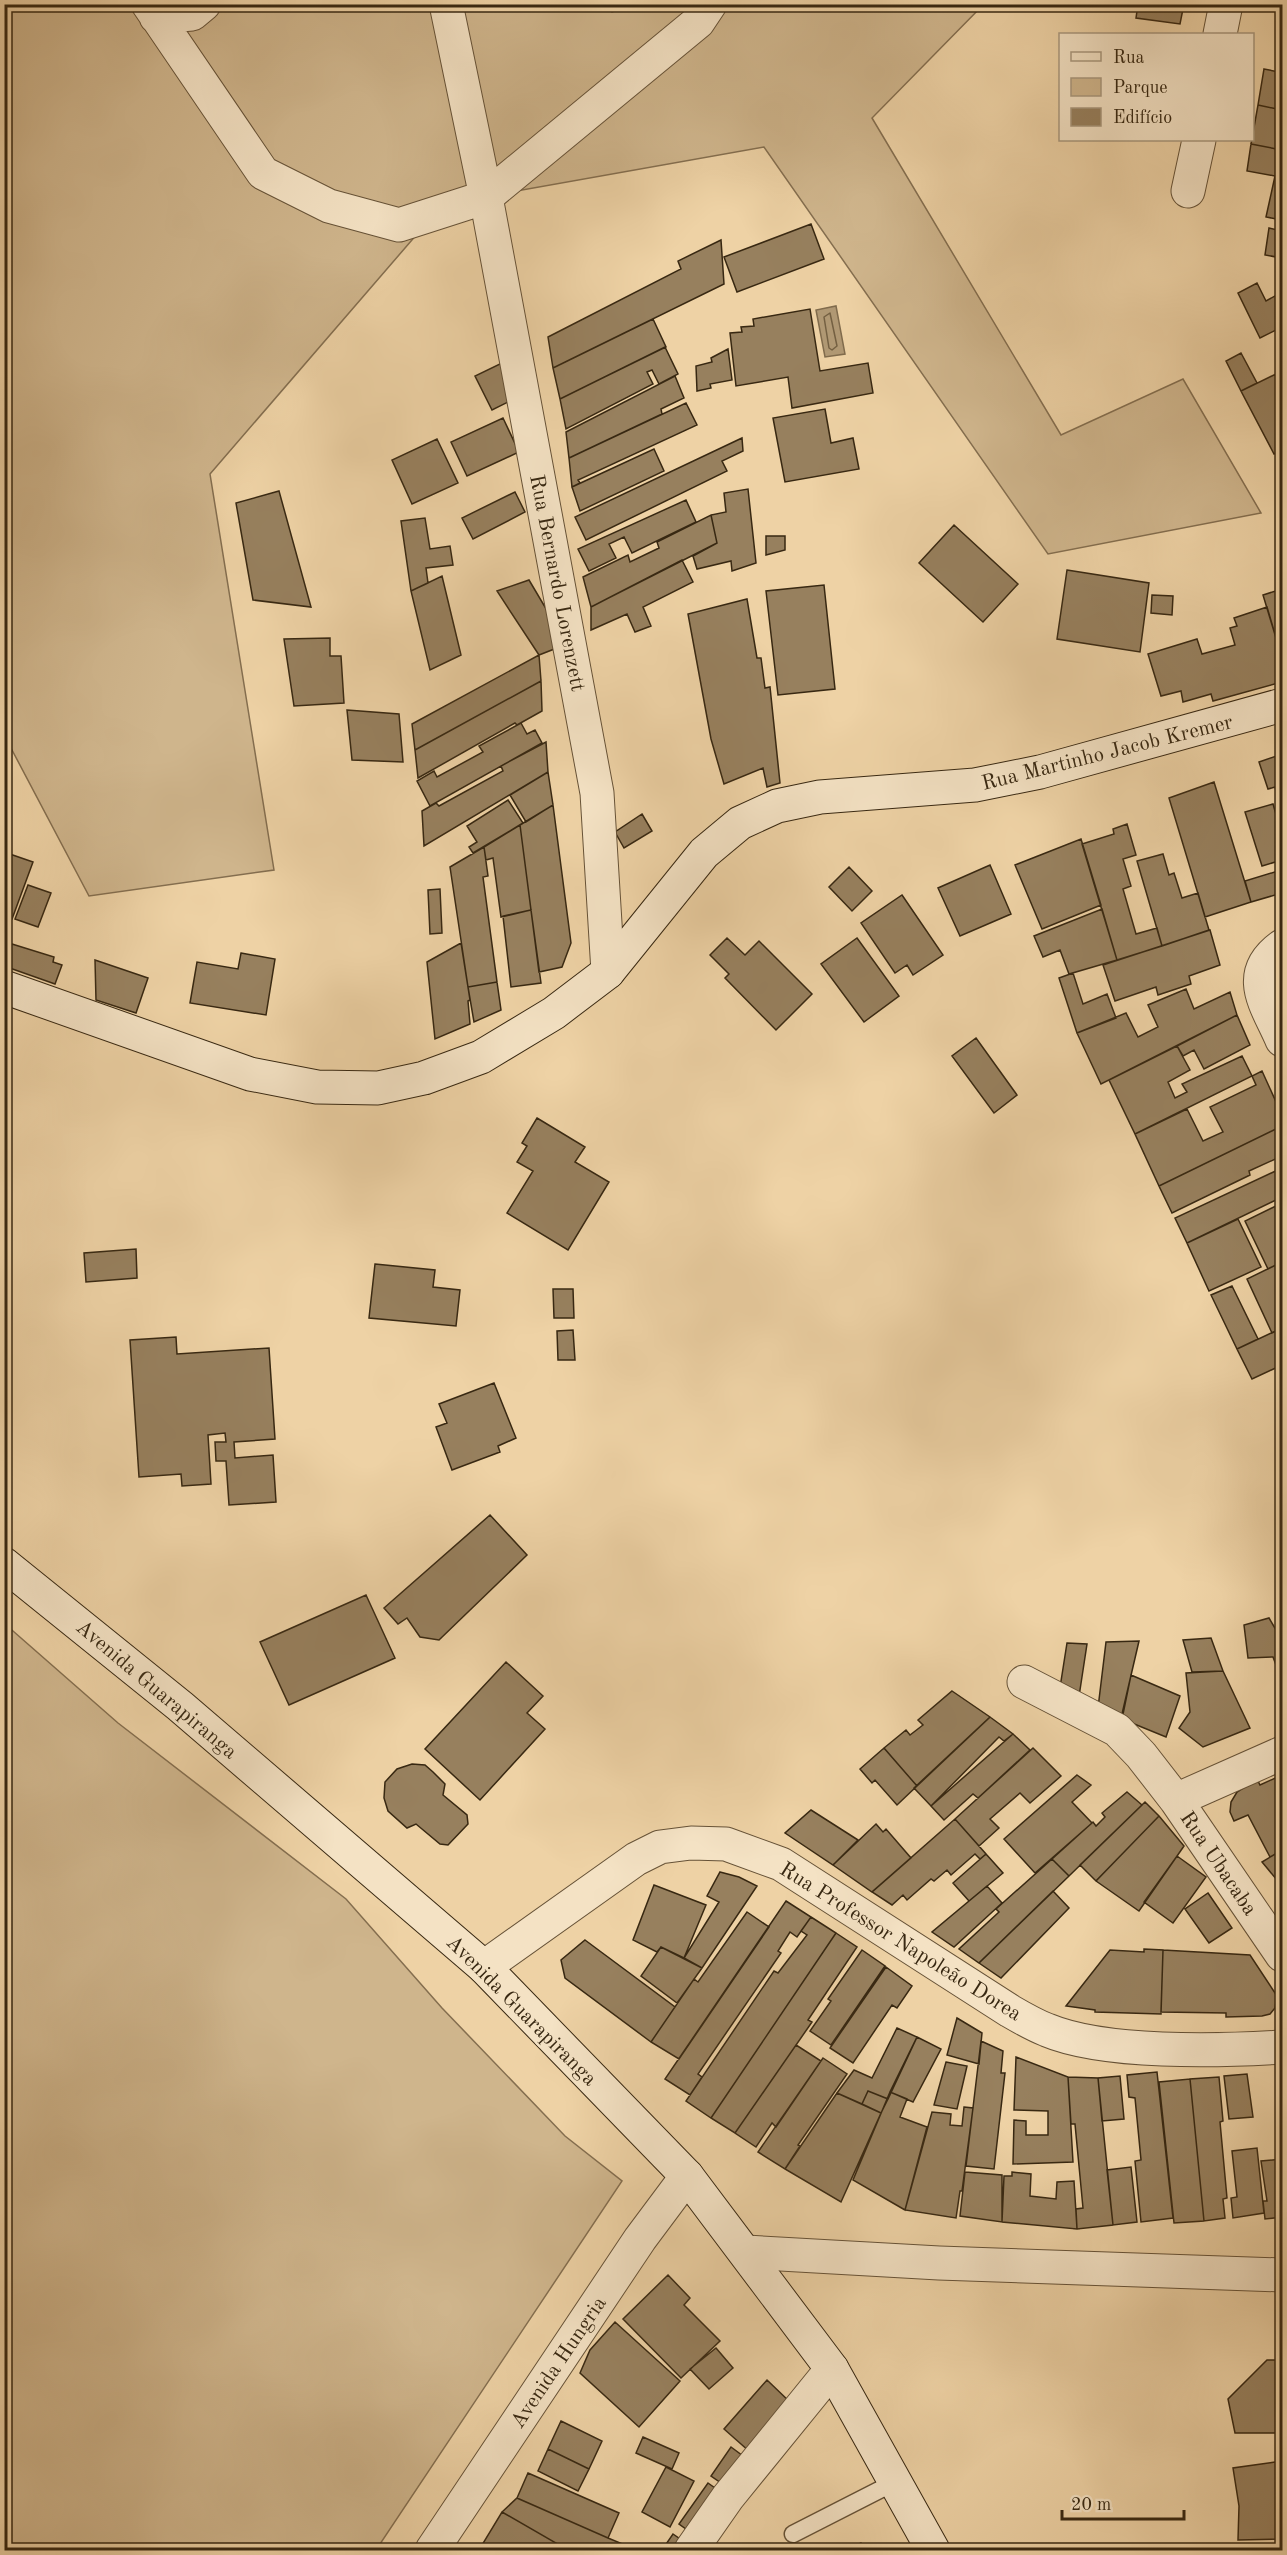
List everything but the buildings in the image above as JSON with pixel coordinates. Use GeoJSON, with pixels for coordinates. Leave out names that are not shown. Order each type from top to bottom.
{"type":"FeatureCollection","features":[{"type":"Feature","properties":{"kind":"street"},"geometry":{"type":"LineString","coordinates":[[152,11],[192,14],[204,4]]}},
{"type":"Feature","properties":{"kind":"street","name":"Rua Bernardo Lorenzett"},"geometry":{"type":"LineString","coordinates":[[446,4],[486,197],[597,793],[608,972]]}},
{"type":"Feature","properties":{"kind":"street"},"geometry":{"type":"LineString","coordinates":[[152,11],[263,173],[329,206],[399,225],[486,197],[698,22],[710,4]]}},
{"type":"Feature","properties":{"kind":"street"},"geometry":{"type":"LineString","coordinates":[[1220,33],[1226,4]]}},
{"type":"Feature","properties":{"kind":"street"},"geometry":{"type":"LineString","coordinates":[[1188,191],[1199,141]]}},
{"type":"Feature","properties":{"kind":"street","name":"Rua Martinho Jacob Kremer"},"geometry":{"type":"LineString","coordinates":[[4,987],[250,1074],[317,1087],[378,1088],[424,1078],[481,1057],[554,1013],[608,972],[704,853],[740,824],[777,806],[820,797],[975,785],[1040,772],[1282,705]]}},
{"type":"Feature","properties":{"kind":"street"},"geometry":{"type":"LineString","coordinates":[[1282,946],[1272,954],[1267,962],[1258,987],[1282,1040]]}},
{"type":"Feature","properties":{"kind":"street","name":"Avenida Guarapiranga"},"geometry":{"type":"LineString","coordinates":[[4,1564],[180,1706],[484,1967],[687,2176],[832,2369],[933,2550]]}},
{"type":"Feature","properties":{"kind":"street","name":"Rua Ubacaba"},"geometry":{"type":"LineString","coordinates":[[1024,1682],[1117,1730],[1141,1755],[1176,1800],[1282,1955]]}},
{"type":"Feature","properties":{"kind":"street"},"geometry":{"type":"LineString","coordinates":[[1176,1800],[1282,1753]]}},
{"type":"Feature","properties":{"kind":"street","name":"Rua Professor Napoleão Dorea"},"geometry":{"type":"LineString","coordinates":[[484,1967],[644,1855],[660,1847],[691,1843],[726,1844],[781,1864],[1010,2012],[1047,2031],[1085,2041],[1156,2047],[1242,2049],[1282,2047]]}},
{"type":"Feature","properties":{"kind":"street","name":"Avenida Hungria"},"geometry":{"type":"LineString","coordinates":[[432,2550],[640,2239],[687,2176]]}},
{"type":"Feature","properties":{"kind":"street"},"geometry":{"type":"LineString","coordinates":[[746,2252],[939,2263],[1282,2275]]}},
{"type":"Feature","properties":{"kind":"street"},"geometry":{"type":"LineString","coordinates":[[691,2550],[728,2497],[832,2369]]}},
{"type":"Feature","properties":{"kind":"lane"},"geometry":{"type":"LineString","coordinates":[[793,2534],[895,2482]]}},
{"type":"Feature","properties":{"kind":"green space"},"geometry":{"type":"Polygon","coordinates":[[[597,4],[612,12],[634,4],[983,5],[872,118],[1061,435],[1183,379],[1261,513],[1048,554],[764,147],[443,204],[210,474],[274,870],[89,896],[12,750],[5,758],[5,5],[597,4]]]}},
{"type":"Feature","properties":{"kind":"green space"},"geometry":{"type":"Polygon","coordinates":[[[5,1624],[118,1723],[346,1899],[442,2008],[565,2136],[622,2181],[376,2550],[5,2550],[5,1624]]]}},
{"type":"Feature","properties":{"kind":"water"},"geometry":{"type":"Polygon","coordinates":[[[836,306],[845,354],[825,357],[816,310],[836,306]]]}}]}
